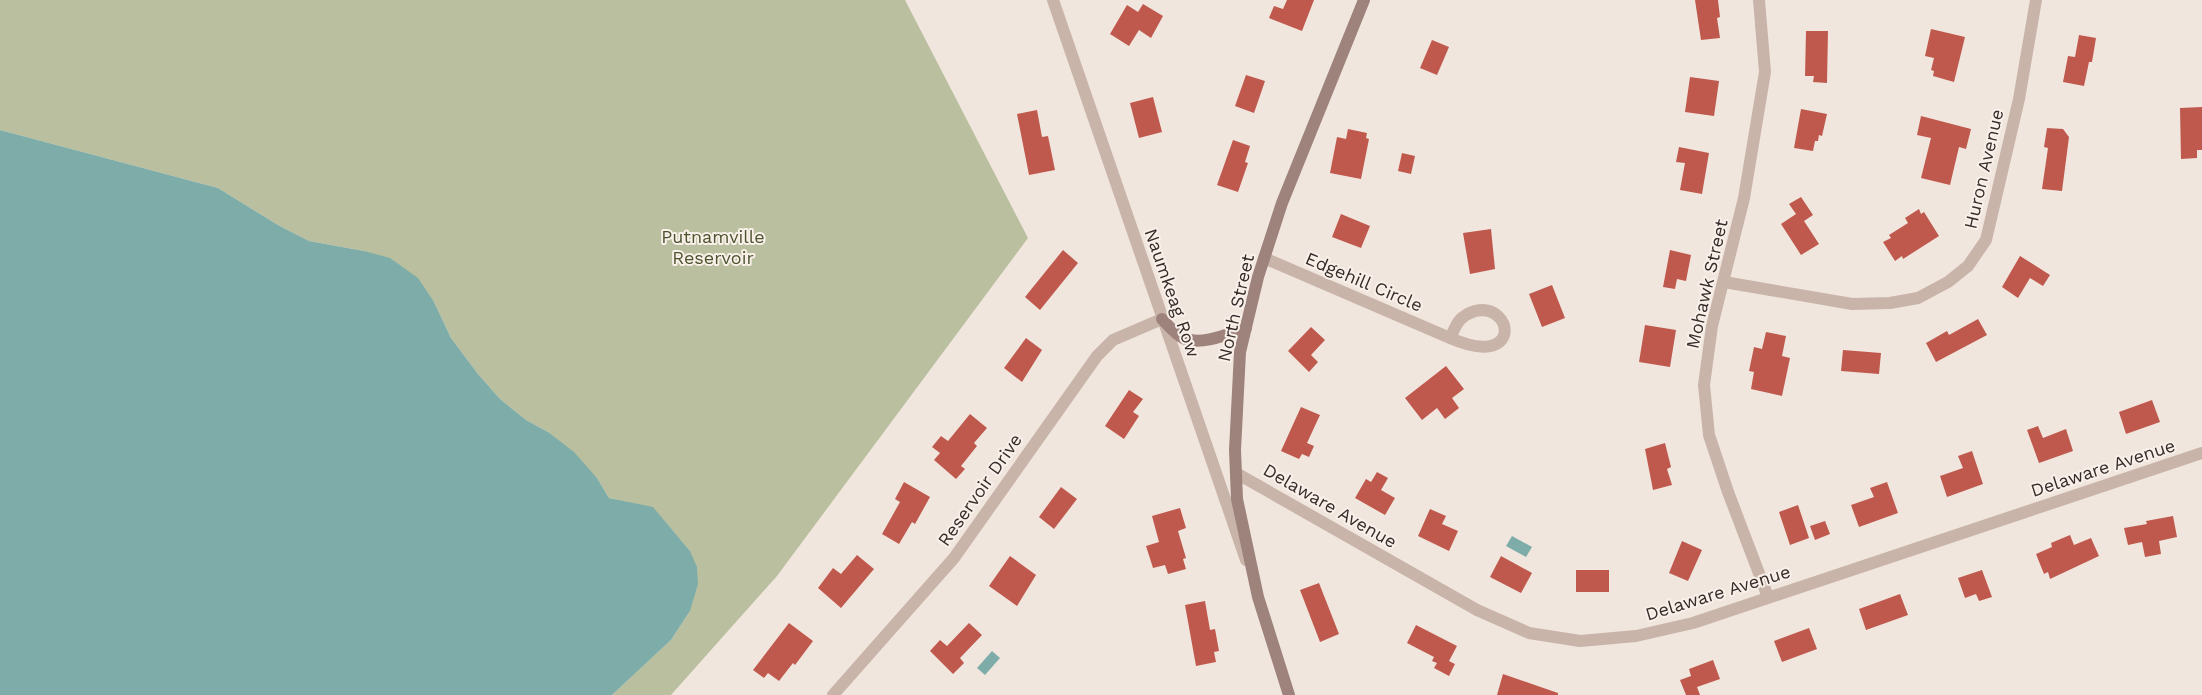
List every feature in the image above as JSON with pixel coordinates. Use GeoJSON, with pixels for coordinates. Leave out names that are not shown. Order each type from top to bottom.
{"type":"FeatureCollection","features":[{"type":"Feature","properties":{"kind":"street","name":"Naumkeag Row"},"geometry":{"type":"LineString","coordinates":[[1053,0],[1258,597]]}},
{"type":"Feature","properties":{"kind":"street","name":"North Street"},"geometry":{"type":"LineString","coordinates":[[1289,695],[1258,597],[1237,499],[1235,450],[1240,352],[1264,258],[1282,204],[1364,0]]}},
{"type":"Feature","properties":{"kind":"street","name":"Mohawk Street"},"geometry":{"type":"LineString","coordinates":[[1758,0],[1765,72],[1744,198],[1712,326],[1704,386],[1709,434],[1728,492],[1768,597]]}},
{"type":"Feature","properties":{"kind":"street","name":"Huron Avenue"},"geometry":{"type":"LineString","coordinates":[[1724,282],[1852,304],[1890,303],[1918,298],[1948,282],[1968,266],[1986,240],[2019,99],[2036,0]]}},
{"type":"Feature","properties":{"kind":"street","name":"Edgehill Circle"},"geometry":{"type":"LineString","coordinates":[[1264,258],[1450,338]]}},
{"type":"Feature","properties":{"kind":"street"},"geometry":{"type":"LineString","coordinates":[[1162,319],[1181,337],[1192,340],[1213,338],[1246,328]]}},
{"type":"Feature","properties":{"kind":"street","name":"Reservoir Drive"},"geometry":{"type":"LineString","coordinates":[[833,695],[954,558],[1097,356],[1113,340],[1162,319]]}},
{"type":"Feature","properties":{"kind":"street","name":"Delaware Avenue"},"geometry":{"type":"LineString","coordinates":[[1236,473],[1477,610],[1529,633],[1580,641],[1636,636],[1693,623],[2202,453]]}},
{"type":"Feature","properties":{"kind":"green space","name":"Putnamville Reservoir"},"geometry":{"type":"Polygon","coordinates":[[[0,0],[905,0],[1028,238],[777,576],[671,695],[612,695],[671,640],[690,611],[690,551],[653,508],[609,498],[597,478],[548,432],[526,420],[500,399],[451,338],[434,302],[364,251],[309,241],[278,225],[218,188],[0,130],[0,0]]]}},
{"type":"Feature","properties":{"kind":"water"},"geometry":{"type":"Polygon","coordinates":[[[0,130],[218,188],[278,225],[309,241],[364,251],[390,258],[418,278],[434,302],[451,338],[500,399],[526,420],[548,432],[574,452],[597,478],[609,498],[653,507],[690,551],[697,567],[698,584],[690,611],[671,640],[612,695],[0,695],[0,130]]]}},
{"type":"Feature","properties":{"kind":"water"},"geometry":{"type":"Polygon","coordinates":[[[1512,536],[1532,547],[1526,557],[1506,546],[1512,536]]]}},
{"type":"Feature","properties":{"kind":"water"},"geometry":{"type":"Polygon","coordinates":[[[992,651],[1000,658],[985,675],[977,668],[992,651]]]}},
{"type":"Feature","properties":{"kind":"building"},"geometry":{"type":"Polygon","coordinates":[[[1287,0],[1314,0],[1302,31],[1269,18],[1274,6],[1283,9],[1287,0]]]}},
{"type":"Feature","properties":{"kind":"building"},"geometry":{"type":"Polygon","coordinates":[[[1695,0],[1718,0],[1720,17],[1717,18],[1720,38],[1701,40],[1695,0]]]}},
{"type":"Feature","properties":{"kind":"building"},"geometry":{"type":"Polygon","coordinates":[[[1143,4],[1163,16],[1151,38],[1139,30],[1129,46],[1110,34],[1127,5],[1138,12],[1143,4]]]}},
{"type":"Feature","properties":{"kind":"building"},"geometry":{"type":"Polygon","coordinates":[[[1931,29],[1965,37],[1954,82],[1933,76],[1934,71],[1931,70],[1934,58],[1925,56],[1931,29]]]}},
{"type":"Feature","properties":{"kind":"building"},"geometry":{"type":"Polygon","coordinates":[[[1806,31],[1828,31],[1827,83],[1813,82],[1814,76],[1805,76],[1806,31]]]}},
{"type":"Feature","properties":{"kind":"building"},"geometry":{"type":"Polygon","coordinates":[[[2079,35],[2096,38],[2092,62],[2089,62],[2084,86],[2063,82],[2068,56],[2075,57],[2079,35]]]}},
{"type":"Feature","properties":{"kind":"building"},"geometry":{"type":"Polygon","coordinates":[[[1432,40],[1449,47],[1437,75],[1420,68],[1432,40]]]}},
{"type":"Feature","properties":{"kind":"building"},"geometry":{"type":"Polygon","coordinates":[[[1246,75],[1265,81],[1254,113],[1235,106],[1246,75]]]}},
{"type":"Feature","properties":{"kind":"building"},"geometry":{"type":"Polygon","coordinates":[[[1690,77],[1719,81],[1714,116],[1685,112],[1690,77]]]}},
{"type":"Feature","properties":{"kind":"building"},"geometry":{"type":"Polygon","coordinates":[[[1153,97],[1162,132],[1139,138],[1130,103],[1153,97]]]}},
{"type":"Feature","properties":{"kind":"building"},"geometry":{"type":"Polygon","coordinates":[[[2202,107],[2202,150],[2197,150],[2197,158],[2181,159],[2180,108],[2202,107]]]}},
{"type":"Feature","properties":{"kind":"building"},"geometry":{"type":"Polygon","coordinates":[[[1801,109],[1827,114],[1822,136],[1819,135],[1818,141],[1815,141],[1813,151],[1794,148],[1801,109]]]}},
{"type":"Feature","properties":{"kind":"building"},"geometry":{"type":"Polygon","coordinates":[[[1037,110],[1042,137],[1048,136],[1055,170],[1029,175],[1017,114],[1037,110]]]}},
{"type":"Feature","properties":{"kind":"building"},"geometry":{"type":"Polygon","coordinates":[[[1921,116],[1971,129],[1966,149],[1959,147],[1950,185],[1921,178],[1931,138],[1917,135],[1921,116]]]}},
{"type":"Feature","properties":{"kind":"building"},"geometry":{"type":"Polygon","coordinates":[[[2047,128],[2063,129],[2069,137],[2062,191],[2042,189],[2048,148],[2044,147],[2047,128]]]}},
{"type":"Feature","properties":{"kind":"building"},"geometry":{"type":"Polygon","coordinates":[[[1348,129],[1367,133],[1366,138],[1369,139],[1361,179],[1330,173],[1337,137],[1346,139],[1348,129]]]}},
{"type":"Feature","properties":{"kind":"building"},"geometry":{"type":"Polygon","coordinates":[[[1233,140],[1250,146],[1245,162],[1248,163],[1238,192],[1217,185],[1233,140]]]}},
{"type":"Feature","properties":{"kind":"building"},"geometry":{"type":"Polygon","coordinates":[[[1679,147],[1709,153],[1702,194],[1680,190],[1685,163],[1676,162],[1679,147]]]}},
{"type":"Feature","properties":{"kind":"building"},"geometry":{"type":"Polygon","coordinates":[[[1402,153],[1415,156],[1411,174],[1398,171],[1402,153]]]}},
{"type":"Feature","properties":{"kind":"building"},"geometry":{"type":"Polygon","coordinates":[[[1801,197],[1813,215],[1804,221],[1819,244],[1801,255],[1781,224],[1796,214],[1789,204],[1801,197]]]}},
{"type":"Feature","properties":{"kind":"building"},"geometry":{"type":"Polygon","coordinates":[[[1919,209],[1921,214],[1924,212],[1939,236],[1903,259],[1902,256],[1895,261],[1883,242],[1891,238],[1889,235],[1908,223],[1905,218],[1919,209]]]}},
{"type":"Feature","properties":{"kind":"building"},"geometry":{"type":"Polygon","coordinates":[[[1341,214],[1370,226],[1361,248],[1332,237],[1341,214]]]}},
{"type":"Feature","properties":{"kind":"building"},"geometry":{"type":"Polygon","coordinates":[[[1491,229],[1495,269],[1470,274],[1463,233],[1491,229]]]}},
{"type":"Feature","properties":{"kind":"building"},"geometry":{"type":"Polygon","coordinates":[[[1063,250],[1078,263],[1040,310],[1025,297],[1063,250]]]}},
{"type":"Feature","properties":{"kind":"building"},"geometry":{"type":"Polygon","coordinates":[[[1670,250],[1691,255],[1686,281],[1677,279],[1675,289],[1663,287],[1670,250]]]}},
{"type":"Feature","properties":{"kind":"building"},"geometry":{"type":"Polygon","coordinates":[[[2020,256],[2050,275],[2043,286],[2030,278],[2018,298],[2002,287],[2020,256]]]}},
{"type":"Feature","properties":{"kind":"building"},"geometry":{"type":"Polygon","coordinates":[[[1552,285],[1565,318],[1542,327],[1529,294],[1552,285]]]}},
{"type":"Feature","properties":{"kind":"building"},"geometry":{"type":"Polygon","coordinates":[[[1978,319],[1987,335],[1936,362],[1926,343],[1947,331],[1949,335],[1978,319]]]}},
{"type":"Feature","properties":{"kind":"building"},"geometry":{"type":"Polygon","coordinates":[[[1645,325],[1676,330],[1670,367],[1639,362],[1645,325]]]}},
{"type":"Feature","properties":{"kind":"building"},"geometry":{"type":"Polygon","coordinates":[[[1311,327],[1325,340],[1311,355],[1318,362],[1309,372],[1288,351],[1311,327]]]}},
{"type":"Feature","properties":{"kind":"building"},"geometry":{"type":"Polygon","coordinates":[[[1766,332],[1786,336],[1782,356],[1790,358],[1782,396],[1751,389],[1754,372],[1749,371],[1754,347],[1762,349],[1766,332]]]}},
{"type":"Feature","properties":{"kind":"building"},"geometry":{"type":"Polygon","coordinates":[[[1026,338],[1042,350],[1022,382],[1004,368],[1026,338]]]}},
{"type":"Feature","properties":{"kind":"building"},"geometry":{"type":"Polygon","coordinates":[[[1843,350],[1881,353],[1879,374],[1841,371],[1843,350]]]}},
{"type":"Feature","properties":{"kind":"building"},"geometry":{"type":"Polygon","coordinates":[[[1446,366],[1464,389],[1452,398],[1459,408],[1445,419],[1437,408],[1422,420],[1405,398],[1446,366]]]}},
{"type":"Feature","properties":{"kind":"building"},"geometry":{"type":"Polygon","coordinates":[[[1129,390],[1143,399],[1133,412],[1139,416],[1124,439],[1105,426],[1129,390]]]}},
{"type":"Feature","properties":{"kind":"building"},"geometry":{"type":"Polygon","coordinates":[[[2152,400],[2160,422],[2126,434],[2119,412],[2152,400]]]}},
{"type":"Feature","properties":{"kind":"building"},"geometry":{"type":"Polygon","coordinates":[[[1301,407],[1320,415],[1307,443],[1314,446],[1309,457],[1302,454],[1299,459],[1281,451],[1301,407]]]}},
{"type":"Feature","properties":{"kind":"building"},"geometry":{"type":"Polygon","coordinates":[[[970,414],[987,428],[974,443],[977,446],[961,466],[965,469],[956,479],[934,460],[940,453],[932,447],[941,436],[948,441],[970,414]]]}},
{"type":"Feature","properties":{"kind":"building"},"geometry":{"type":"Polygon","coordinates":[[[2038,426],[2043,438],[2066,429],[2073,451],[2039,463],[2027,430],[2038,426]]]}},
{"type":"Feature","properties":{"kind":"building"},"geometry":{"type":"Polygon","coordinates":[[[1665,443],[1671,467],[1667,469],[1672,485],[1653,490],[1645,449],[1665,443]]]}},
{"type":"Feature","properties":{"kind":"building"},"geometry":{"type":"Polygon","coordinates":[[[1972,451],[1983,484],[1947,497],[1940,476],[1963,468],[1958,456],[1972,451]]]}},
{"type":"Feature","properties":{"kind":"building"},"geometry":{"type":"Polygon","coordinates":[[[1377,472],[1388,478],[1381,490],[1395,498],[1385,515],[1355,498],[1366,479],[1371,482],[1377,472]]]}},
{"type":"Feature","properties":{"kind":"building"},"geometry":{"type":"Polygon","coordinates":[[[904,482],[930,497],[915,524],[912,522],[899,544],[882,534],[900,502],[895,499],[904,482]]]}},
{"type":"Feature","properties":{"kind":"building"},"geometry":{"type":"Polygon","coordinates":[[[1887,482],[1898,513],[1859,527],[1851,505],[1874,497],[1870,488],[1887,482]]]}},
{"type":"Feature","properties":{"kind":"building"},"geometry":{"type":"Polygon","coordinates":[[[1061,487],[1077,499],[1054,529],[1039,517],[1061,487]]]}},
{"type":"Feature","properties":{"kind":"building"},"geometry":{"type":"Polygon","coordinates":[[[1798,505],[1809,538],[1790,545],[1779,512],[1798,505]]]}},
{"type":"Feature","properties":{"kind":"building"},"geometry":{"type":"Polygon","coordinates":[[[1180,508],[1186,528],[1178,531],[1186,558],[1183,559],[1186,569],[1168,574],[1165,565],[1153,568],[1146,546],[1159,542],[1152,516],[1180,508]]]}},
{"type":"Feature","properties":{"kind":"building"},"geometry":{"type":"Polygon","coordinates":[[[1430,509],[1446,516],[1442,524],[1458,531],[1449,551],[1418,536],[1430,509]]]}},
{"type":"Feature","properties":{"kind":"building"},"geometry":{"type":"Polygon","coordinates":[[[2173,516],[2177,537],[2159,541],[2161,554],[2145,557],[2142,542],[2128,545],[2124,528],[2147,524],[2146,521],[2173,516]]]}},
{"type":"Feature","properties":{"kind":"building"},"geometry":{"type":"Polygon","coordinates":[[[1825,521],[1830,534],[1815,540],[1810,526],[1825,521]]]}},
{"type":"Feature","properties":{"kind":"building"},"geometry":{"type":"Polygon","coordinates":[[[2070,535],[2074,545],[2091,538],[2099,556],[2050,579],[2048,572],[2044,574],[2036,554],[2052,547],[2051,543],[2070,535]]]}},
{"type":"Feature","properties":{"kind":"building"},"geometry":{"type":"Polygon","coordinates":[[[1682,541],[1702,550],[1688,581],[1669,573],[1682,541]]]}},
{"type":"Feature","properties":{"kind":"building"},"geometry":{"type":"Polygon","coordinates":[[[857,555],[874,569],[841,608],[818,588],[833,568],[841,574],[857,555]]]}},
{"type":"Feature","properties":{"kind":"building"},"geometry":{"type":"Polygon","coordinates":[[[1010,556],[1036,575],[1017,606],[989,586],[1010,556]]]}},
{"type":"Feature","properties":{"kind":"building"},"geometry":{"type":"Polygon","coordinates":[[[1501,556],[1532,573],[1521,593],[1490,577],[1501,556]]]}},
{"type":"Feature","properties":{"kind":"building"},"geometry":{"type":"Polygon","coordinates":[[[1576,570],[1609,570],[1609,592],[1576,592],[1576,570]]]}},
{"type":"Feature","properties":{"kind":"building"},"geometry":{"type":"Polygon","coordinates":[[[1982,570],[1992,597],[1979,601],[1976,594],[1965,598],[1958,578],[1982,570]]]}},
{"type":"Feature","properties":{"kind":"building"},"geometry":{"type":"Polygon","coordinates":[[[1319,583],[1339,634],[1320,642],[1300,590],[1319,583]]]}},
{"type":"Feature","properties":{"kind":"building"},"geometry":{"type":"Polygon","coordinates":[[[1900,594],[1908,615],[1866,630],[1859,609],[1900,594]]]}},
{"type":"Feature","properties":{"kind":"building"},"geometry":{"type":"Polygon","coordinates":[[[1205,601],[1210,630],[1215,629],[1219,651],[1214,652],[1216,662],[1196,666],[1185,605],[1205,601]]]}},
{"type":"Feature","properties":{"kind":"building"},"geometry":{"type":"Polygon","coordinates":[[[789,623],[813,641],[795,665],[793,663],[779,681],[768,673],[764,678],[753,670],[789,623]]]}},
{"type":"Feature","properties":{"kind":"building"},"geometry":{"type":"Polygon","coordinates":[[[969,623],[982,635],[960,658],[964,663],[953,674],[930,651],[940,640],[947,646],[969,623]]]}},
{"type":"Feature","properties":{"kind":"building"},"geometry":{"type":"Polygon","coordinates":[[[1416,625],[1457,646],[1449,661],[1455,664],[1449,676],[1434,668],[1437,663],[1432,661],[1434,657],[1407,643],[1416,625]]]}},
{"type":"Feature","properties":{"kind":"building"},"geometry":{"type":"Polygon","coordinates":[[[1809,628],[1817,649],[1782,662],[1774,641],[1809,628]]]}},
{"type":"Feature","properties":{"kind":"building"},"geometry":{"type":"Polygon","coordinates":[[[1713,660],[1720,679],[1697,687],[1700,695],[1686,695],[1680,680],[1691,676],[1689,669],[1713,660]]]}},
{"type":"Feature","properties":{"kind":"building"},"geometry":{"type":"Polygon","coordinates":[[[1503,674],[1558,693],[1558,695],[1497,695],[1503,674]]]}}]}
